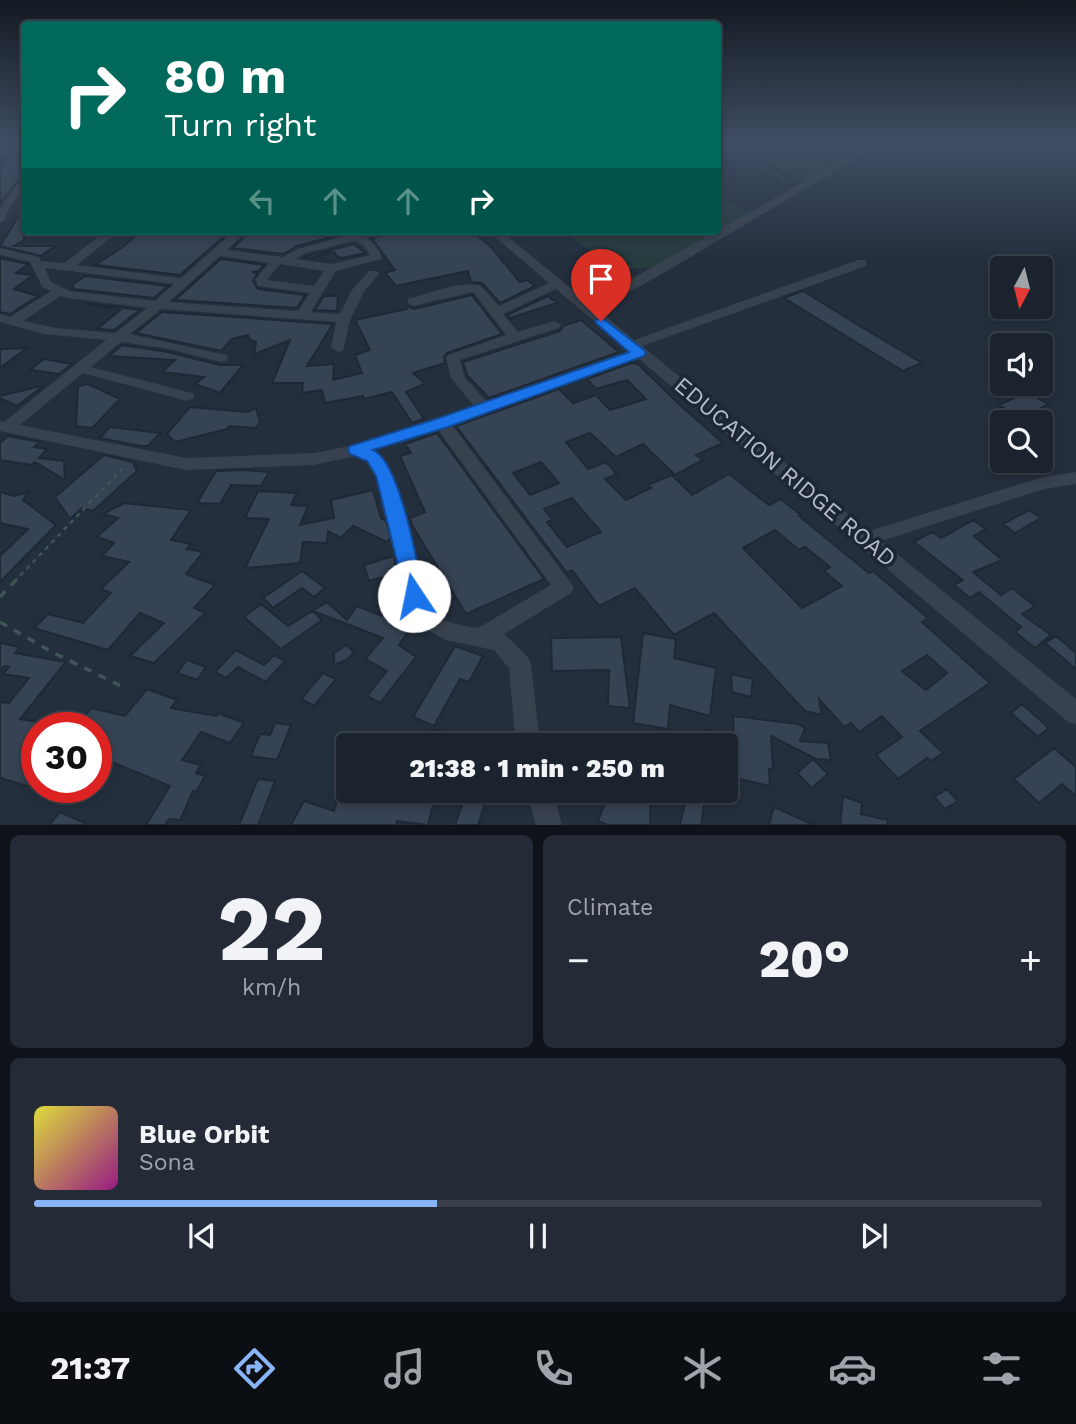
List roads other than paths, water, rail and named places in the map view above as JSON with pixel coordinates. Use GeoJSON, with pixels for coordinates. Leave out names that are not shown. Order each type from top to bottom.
{"type":"FeatureCollection","features":[{"type":"Feature","properties":{"kind":"street"},"geometry":{"type":"LineString","coordinates":[[721,234],[811,182]]}},
{"type":"Feature","properties":{"kind":"street"},"geometry":{"type":"LineString","coordinates":[[0,216],[21,185]]}},
{"type":"Feature","properties":{"kind":"street"},"geometry":{"type":"LineString","coordinates":[[67,267],[108,235]]}},
{"type":"Feature","properties":{"kind":"street"},"geometry":{"type":"LineString","coordinates":[[5,426],[158,305],[237,235]]}},
{"type":"Feature","properties":{"kind":"street"},"geometry":{"type":"LineString","coordinates":[[318,290],[262,283],[261,280],[281,260],[344,235]]}},
{"type":"Feature","properties":{"kind":"street"},"geometry":{"type":"LineString","coordinates":[[218,252],[332,268],[377,257],[367,243],[349,235]]}},
{"type":"Feature","properties":{"kind":"street","name":"EDUCATION RIDGE ROAD"},"geometry":{"type":"LineString","coordinates":[[499,235],[1076,715]]}},
{"type":"Feature","properties":{"kind":"street"},"geometry":{"type":"LineString","coordinates":[[587,309],[718,235]]}},
{"type":"Feature","properties":{"kind":"street"},"geometry":{"type":"LineString","coordinates":[[0,251],[39,264],[184,282]]}},
{"type":"Feature","properties":{"kind":"street"},"geometry":{"type":"LineString","coordinates":[[5,426],[89,446],[186,464],[314,459],[356,450],[484,408],[862,263]]}},
{"type":"Feature","properties":{"kind":"street"},"geometry":{"type":"LineString","coordinates":[[39,264],[46,284],[59,292],[158,305],[335,317],[343,320]]}},
{"type":"Feature","properties":{"kind":"street"},"geometry":{"type":"LineString","coordinates":[[302,315],[332,268]]}},
{"type":"Feature","properties":{"kind":"street"},"geometry":{"type":"LineString","coordinates":[[338,348],[343,320],[354,304],[356,291],[373,274]]}},
{"type":"Feature","properties":{"kind":"street"},"geometry":{"type":"LineString","coordinates":[[496,311],[528,300],[558,284]]}},
{"type":"Feature","properties":{"kind":"street"},"geometry":{"type":"LineString","coordinates":[[413,302],[464,288],[477,288],[514,337]]}},
{"type":"Feature","properties":{"kind":"street"},"geometry":{"type":"LineString","coordinates":[[6,320],[59,292]]}},
{"type":"Feature","properties":{"kind":"street"},"geometry":{"type":"LineString","coordinates":[[6,320],[39,330],[117,337],[183,348],[221,358]]}},
{"type":"Feature","properties":{"kind":"street"},"geometry":{"type":"LineString","coordinates":[[484,408],[456,375],[452,366],[453,358],[554,325]]}},
{"type":"Feature","properties":{"kind":"street"},"geometry":{"type":"LineString","coordinates":[[79,369],[187,396]]}},
{"type":"Feature","properties":{"kind":"street"},"geometry":{"type":"LineString","coordinates":[[442,423],[564,587],[482,637]]}},
{"type":"Feature","properties":{"kind":"street"},"geometry":{"type":"LineString","coordinates":[[356,450],[373,457],[385,476],[403,538],[414,596],[423,618],[446,631],[500,642],[520,664],[527,733]]}},
{"type":"Feature","properties":{"kind":"street"},"geometry":{"type":"LineString","coordinates":[[864,539],[1044,483],[1076,478]]}},
{"type":"Feature","properties":{"kind":"street"},"geometry":{"type":"LineString","coordinates":[[543,803],[549,825]]}}]}
